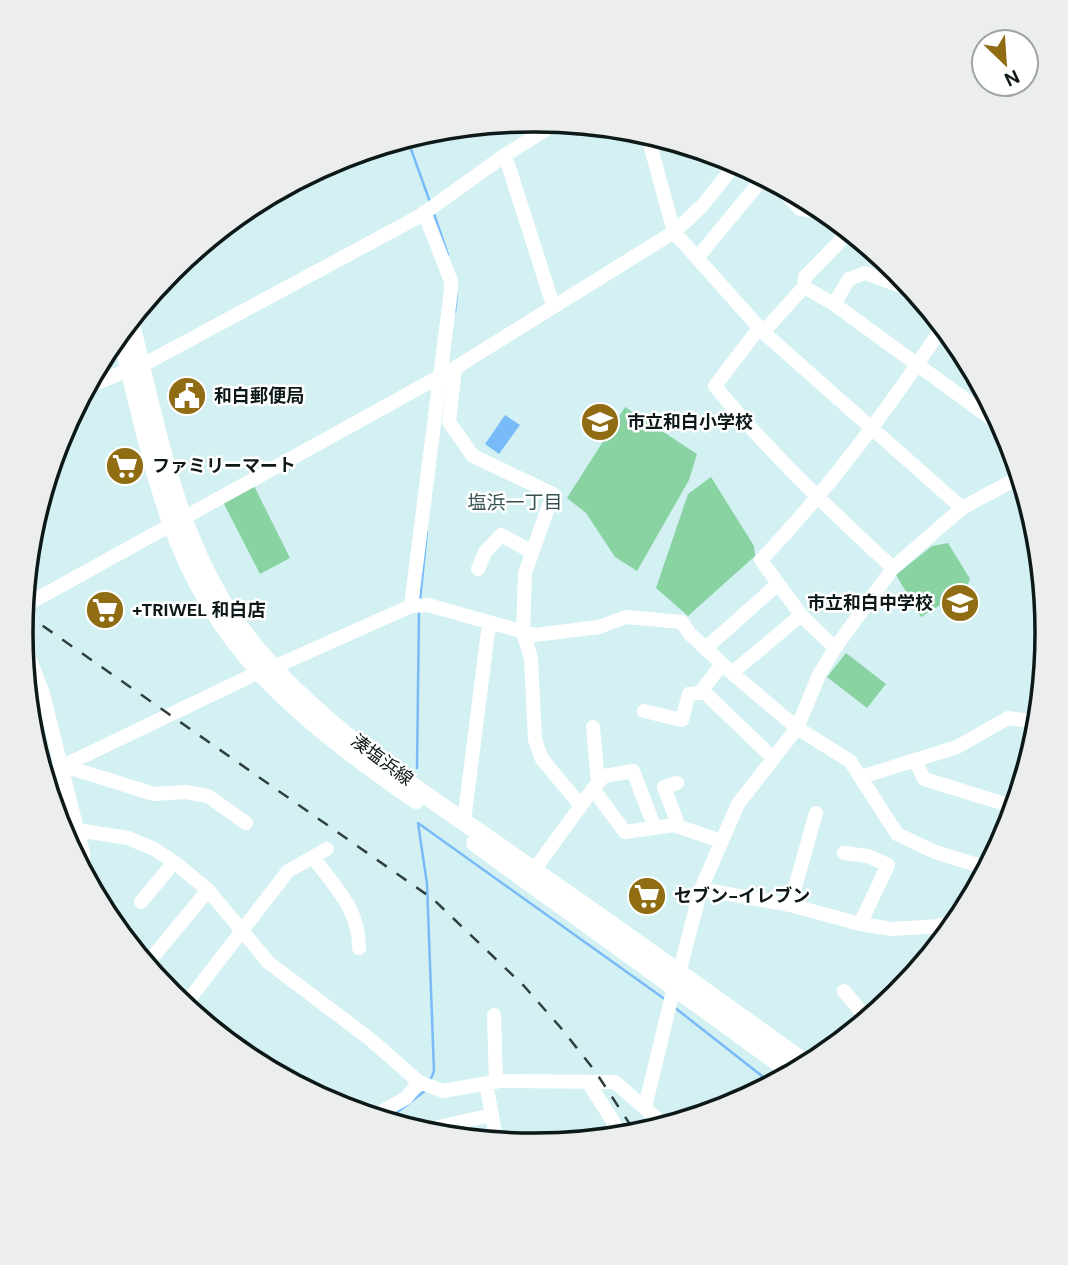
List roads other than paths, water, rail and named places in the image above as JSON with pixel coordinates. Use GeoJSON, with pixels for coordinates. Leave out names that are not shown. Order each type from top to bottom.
{"type":"FeatureCollection","features":[{"type":"Feature","properties":{"kind":"main road","name":"湊塩浜線"},"geometry":{"type":"LineString","coordinates":[[132,335],[146,442],[177,520],[190,570],[215,614],[265,670],[295,709],[348,753],[677,980],[797,1058]]}},
{"type":"Feature","properties":{"kind":"main road","name":"湊塩浜線"},"geometry":{"type":"LineString","coordinates":[[125,344],[136,368]]}},
{"type":"Feature","properties":{"kind":"main road","name":"湊塩浜線"},"geometry":{"type":"LineString","coordinates":[[265,670],[464,821],[534,870],[784,1066]]}},
{"type":"Feature","properties":{"kind":"street"},"geometry":{"type":"LineString","coordinates":[[100,382],[136,368],[424,212],[542,132]]}},
{"type":"Feature","properties":{"kind":"street"},"geometry":{"type":"LineString","coordinates":[[650,146],[674,232],[761,330],[962,508]]}},
{"type":"Feature","properties":{"kind":"street"},"geometry":{"type":"LineString","coordinates":[[505,155],[554,306]]}},
{"type":"Feature","properties":{"kind":"street"},"geometry":{"type":"LineString","coordinates":[[34,600],[455,368],[674,232],[702,206],[729,172]]}},
{"type":"Feature","properties":{"kind":"street"},"geometry":{"type":"LineString","coordinates":[[697,258],[758,185]]}},
{"type":"Feature","properties":{"kind":"street"},"geometry":{"type":"LineString","coordinates":[[411,606],[451,281],[424,212]]}},
{"type":"Feature","properties":{"kind":"street"},"geometry":{"type":"LineString","coordinates":[[843,238],[805,277],[804,287],[761,330],[715,386],[754,433],[818,499],[893,568]]}},
{"type":"Feature","properties":{"kind":"street"},"geometry":{"type":"LineString","coordinates":[[834,304],[849,279],[865,273],[893,283]]}},
{"type":"Feature","properties":{"kind":"street"},"geometry":{"type":"LineString","coordinates":[[804,287],[834,304],[984,413]]}},
{"type":"Feature","properties":{"kind":"street"},"geometry":{"type":"LineString","coordinates":[[835,648],[802,615],[761,560],[818,499],[873,430],[937,336]]}},
{"type":"Feature","properties":{"kind":"street"},"geometry":{"type":"LineString","coordinates":[[455,368],[449,422],[473,456],[553,494],[525,573],[523,633],[531,657],[535,740],[542,759],[581,806]]}},
{"type":"Feature","properties":{"kind":"street"},"geometry":{"type":"LineString","coordinates":[[645,1107],[701,890],[745,791],[797,728],[804,706],[835,648],[893,568],[962,508],[1011,482]]}},
{"type":"Feature","properties":{"kind":"street"},"geometry":{"type":"LineString","coordinates":[[478,569],[485,552],[501,534],[532,552]]}},
{"type":"Feature","properties":{"kind":"street"},"geometry":{"type":"LineString","coordinates":[[706,648],[778,584]]}},
{"type":"Feature","properties":{"kind":"street"},"geometry":{"type":"LineString","coordinates":[[53,770],[265,670],[411,606],[428,605],[535,635],[599,627],[626,617],[655,618],[682,622],[727,668],[797,728],[850,761],[897,834],[935,852],[978,864]]}},
{"type":"Feature","properties":{"kind":"street"},"geometry":{"type":"LineString","coordinates":[[773,758],[702,690],[727,668],[802,615]]}},
{"type":"Feature","properties":{"kind":"street"},"geometry":{"type":"LineString","coordinates":[[464,821],[489,624]]}},
{"type":"Feature","properties":{"kind":"street"},"geometry":{"type":"LineString","coordinates":[[35,673],[61,765],[67,812]]}},
{"type":"Feature","properties":{"kind":"street"},"geometry":{"type":"LineString","coordinates":[[644,711],[682,720],[690,694],[705,692]]}},
{"type":"Feature","properties":{"kind":"street"},"geometry":{"type":"LineString","coordinates":[[861,777],[957,747],[1008,718],[1026,720]]}},
{"type":"Feature","properties":{"kind":"street"},"geometry":{"type":"LineString","coordinates":[[593,727],[596,786],[625,832],[680,827],[721,841]]}},
{"type":"Feature","properties":{"kind":"street"},"geometry":{"type":"LineString","coordinates":[[915,760],[924,779],[1004,804]]}},
{"type":"Feature","properties":{"kind":"street"},"geometry":{"type":"LineString","coordinates":[[61,765],[154,794],[185,792],[208,796],[246,823]]}},
{"type":"Feature","properties":{"kind":"street"},"geometry":{"type":"LineString","coordinates":[[534,870],[604,776],[633,771],[655,828]]}},
{"type":"Feature","properties":{"kind":"street"},"geometry":{"type":"LineString","coordinates":[[677,783],[664,788],[680,827]]}},
{"type":"Feature","properties":{"kind":"street"},"geometry":{"type":"LineString","coordinates":[[790,905],[816,813]]}},
{"type":"Feature","properties":{"kind":"street"},"geometry":{"type":"LineString","coordinates":[[75,832],[128,838],[154,849],[174,862],[208,890],[269,963],[370,1039],[419,1082],[443,1091],[491,1083],[615,1082],[656,1118]]}},
{"type":"Feature","properties":{"kind":"street"},"geometry":{"type":"LineString","coordinates":[[191,997],[288,871],[327,849]]}},
{"type":"Feature","properties":{"kind":"street"},"geometry":{"type":"LineString","coordinates":[[844,853],[868,856],[888,865],[860,924]]}},
{"type":"Feature","properties":{"kind":"street"},"geometry":{"type":"LineString","coordinates":[[313,857],[358,920],[359,948]]}},
{"type":"Feature","properties":{"kind":"street"},"geometry":{"type":"LineString","coordinates":[[141,902],[174,862]]}},
{"type":"Feature","properties":{"kind":"street"},"geometry":{"type":"LineString","coordinates":[[153,957],[208,890]]}},
{"type":"Feature","properties":{"kind":"street"},"geometry":{"type":"LineString","coordinates":[[701,890],[790,905],[860,924],[892,929],[939,926]]}},
{"type":"Feature","properties":{"kind":"street"},"geometry":{"type":"LineString","coordinates":[[844,991],[861,1012]]}},
{"type":"Feature","properties":{"kind":"street"},"geometry":{"type":"LineString","coordinates":[[494,1015],[491,1083],[495,1131]]}},
{"type":"Feature","properties":{"kind":"street"},"geometry":{"type":"LineString","coordinates":[[384,1110],[406,1098],[419,1082]]}},
{"type":"Feature","properties":{"kind":"street"},"geometry":{"type":"LineString","coordinates":[[588,1082],[616,1126]]}},
{"type":"Feature","properties":{"kind":"street"},"geometry":{"type":"LineString","coordinates":[[445,1125],[492,1115]]}},
{"type":"Feature","properties":{"kind":"water"},"geometry":{"type":"Polygon","coordinates":[[[505,415],[520,425],[499,454],[485,444],[505,415]]]}},
{"type":"Feature","properties":{"kind":"waterway"},"geometry":{"type":"LineString","coordinates":[[410,147],[430,202]]}},
{"type":"Feature","properties":{"kind":"waterway"},"geometry":{"type":"LineString","coordinates":[[433,211],[448,255]]}},
{"type":"Feature","properties":{"kind":"waterway"},"geometry":{"type":"LineString","coordinates":[[455,312],[457,292]]}},
{"type":"Feature","properties":{"kind":"waterway"},"geometry":{"type":"LineString","coordinates":[[420,601],[427,531]]}},
{"type":"Feature","properties":{"kind":"waterway"},"geometry":{"type":"LineString","coordinates":[[417,768],[419,611]]}},
{"type":"Feature","properties":{"kind":"waterway"},"geometry":{"type":"LineString","coordinates":[[418,823],[666,1000]]}},
{"type":"Feature","properties":{"kind":"waterway"},"geometry":{"type":"LineString","coordinates":[[418,823],[427,884],[434,1071],[430,1081]]}},
{"type":"Feature","properties":{"kind":"waterway"},"geometry":{"type":"LineString","coordinates":[[674,1007],[763,1077]]}},
{"type":"Feature","properties":{"kind":"waterway"},"geometry":{"type":"LineString","coordinates":[[396,1114],[426,1090]]}},
{"type":"Feature","properties":{"kind":"railway"},"geometry":{"type":"LineString","coordinates":[[33,619],[433,899],[524,986],[561,1028],[595,1071],[630,1124]]}},
{"type":"Feature","properties":{"kind":"place","name":"和白郵便局"},"geometry":{"type":"Point","coordinates":[187,396]}},
{"type":"Feature","properties":{"kind":"place","name":"市立和白小学校"},"geometry":{"type":"Point","coordinates":[600,422]}},
{"type":"Feature","properties":{"kind":"place","name":"ファミリーマート"},"geometry":{"type":"Point","coordinates":[125,466]}},
{"type":"Feature","properties":{"kind":"place","name":"市立和白中学校"},"geometry":{"type":"Point","coordinates":[960,603]}},
{"type":"Feature","properties":{"kind":"place","name":"+TRIWEL 和白店"},"geometry":{"type":"Point","coordinates":[105,610]}},
{"type":"Feature","properties":{"kind":"place","name":"セブン-イレブン"},"geometry":{"type":"Point","coordinates":[647,896]}},
{"type":"Feature","properties":{"kind":"district","name":"塩浜一丁目"},"geometry":{"type":"Point","coordinates":[515,502]}}]}
